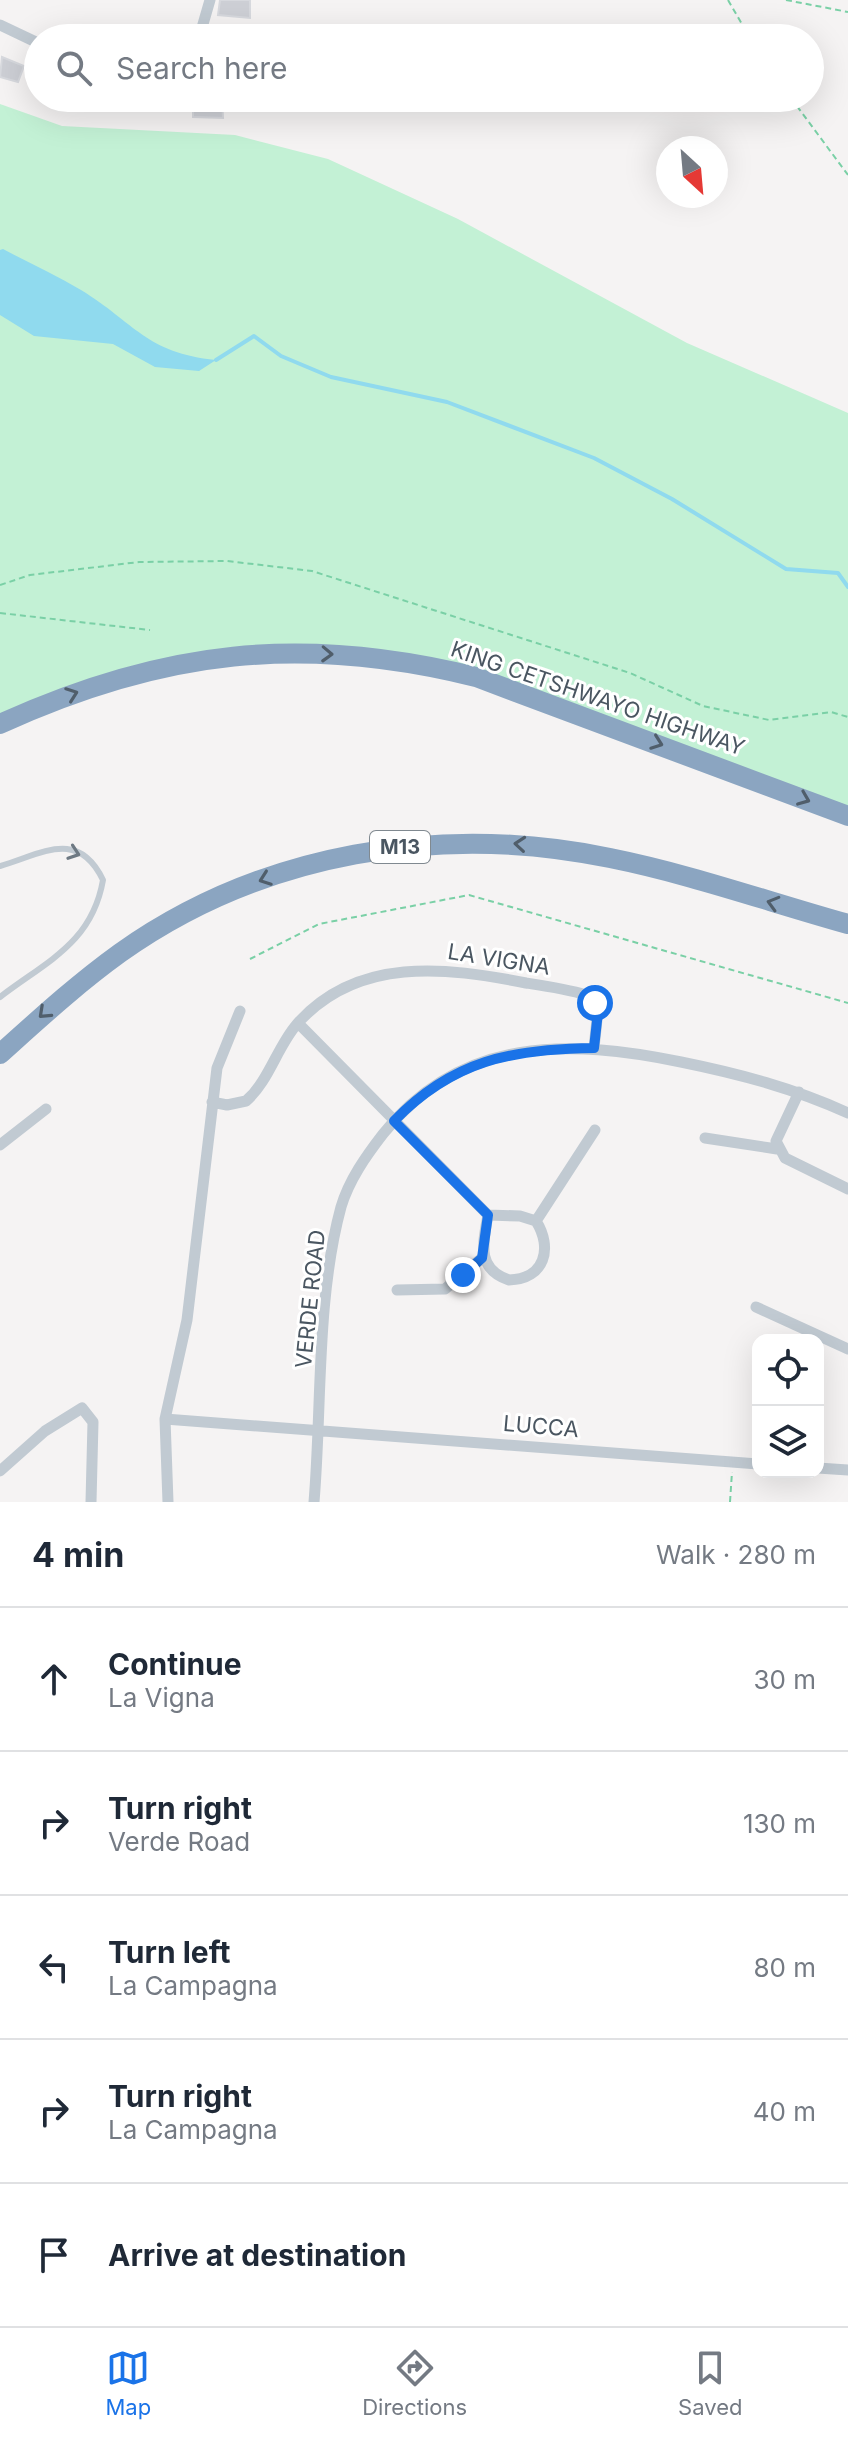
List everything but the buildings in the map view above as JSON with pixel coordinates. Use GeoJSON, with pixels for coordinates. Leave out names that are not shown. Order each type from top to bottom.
{"type":"FeatureCollection","features":[{"type":"Feature","properties":{"kind":"highway","name":"KING CETSHWAYO HIGHWAY"},"geometry":{"type":"LineString","coordinates":[[0,724],[123,676],[209,658],[272,653],[390,659],[476,677],[513,689],[848,816]]}},
{"type":"Feature","properties":{"kind":"highway","name":"M13"},"geometry":{"type":"LineString","coordinates":[[0,1054],[85,979],[176,919],[269,877],[372,850],[480,841],[550,847],[663,870],[848,924]]}},
{"type":"Feature","properties":{"kind":"street"},"geometry":{"type":"LineString","coordinates":[[203,24],[210,0]]}},
{"type":"Feature","properties":{"kind":"street"},"geometry":{"type":"LineString","coordinates":[[0,25],[24,36]]}},
{"type":"Feature","properties":{"kind":"street","name":"LA VIGNA"},"geometry":{"type":"LineString","coordinates":[[212,1102],[233,1104],[251,1096],[298,1023],[358,982],[420,969],[453,969],[586,995],[598,1010],[594,1048]]}},
{"type":"Feature","properties":{"kind":"street"},"geometry":{"type":"LineString","coordinates":[[168,1502],[165,1419],[187,1320],[212,1102],[222,1050],[240,1011]]}},
{"type":"Feature","properties":{"kind":"street"},"geometry":{"type":"LineString","coordinates":[[298,1023],[488,1215],[520,1216],[536,1221],[546,1241],[542,1263],[531,1275],[518,1280],[502,1278],[482,1258]]}},
{"type":"Feature","properties":{"kind":"street","name":"VERDE ROAD"},"geometry":{"type":"LineString","coordinates":[[314,1502],[330,1257],[340,1215],[365,1157],[394,1121],[429,1087],[483,1061],[548,1049],[594,1048],[760,1078],[848,1113]]}},
{"type":"Feature","properties":{"kind":"street"},"geometry":{"type":"LineString","coordinates":[[799,1092],[776,1141],[777,1149],[785,1158],[848,1189]]}},
{"type":"Feature","properties":{"kind":"street"},"geometry":{"type":"LineString","coordinates":[[0,1145],[46,1109]]}},
{"type":"Feature","properties":{"kind":"street"},"geometry":{"type":"LineString","coordinates":[[536,1221],[595,1130]]}},
{"type":"Feature","properties":{"kind":"street"},"geometry":{"type":"LineString","coordinates":[[705,1138],[777,1149]]}},
{"type":"Feature","properties":{"kind":"street"},"geometry":{"type":"LineString","coordinates":[[397,1290],[445,1289],[482,1258],[488,1215]]}},
{"type":"Feature","properties":{"kind":"street"},"geometry":{"type":"LineString","coordinates":[[756,1307],[848,1349]]}},
{"type":"Feature","properties":{"kind":"street"},"geometry":{"type":"LineString","coordinates":[[0,1471],[45,1431],[82,1408],[93,1422],[91,1502]]}},
{"type":"Feature","properties":{"kind":"street"},"geometry":{"type":"LineString","coordinates":[[165,1419],[320,1429]]}},
{"type":"Feature","properties":{"kind":"street","name":"LUCCA"},"geometry":{"type":"LineString","coordinates":[[320,1429],[752,1464]]}},
{"type":"Feature","properties":{"kind":"street"},"geometry":{"type":"LineString","coordinates":[[824,1468],[848,1470]]}},
{"type":"Feature","properties":{"kind":"lane"},"geometry":{"type":"LineString","coordinates":[[0,866],[43,851],[66,848],[91,859],[103,880],[97,908],[88,927],[0,997]]}},
{"type":"Feature","properties":{"kind":"path"},"geometry":{"type":"LineString","coordinates":[[728,0],[742,24]]}},
{"type":"Feature","properties":{"kind":"path"},"geometry":{"type":"LineString","coordinates":[[786,0],[848,12]]}},
{"type":"Feature","properties":{"kind":"path"},"geometry":{"type":"LineString","coordinates":[[801,112],[848,175]]}},
{"type":"Feature","properties":{"kind":"path"},"geometry":{"type":"LineString","coordinates":[[0,585],[30,575],[139,562],[227,561],[312,571],[630,673],[703,706],[769,720],[831,712],[848,717]]}},
{"type":"Feature","properties":{"kind":"path"},"geometry":{"type":"LineString","coordinates":[[0,613],[150,630]]}},
{"type":"Feature","properties":{"kind":"path"},"geometry":{"type":"LineString","coordinates":[[250,959],[319,924],[469,895],[848,1003]]}},
{"type":"Feature","properties":{"kind":"path"},"geometry":{"type":"LineString","coordinates":[[730,1502],[732,1463]]}},
{"type":"Feature","properties":{"kind":"green space"},"geometry":{"type":"Polygon","coordinates":[[[0,104],[62,126],[235,135],[328,159],[458,219],[687,343],[848,413],[848,816],[424,664],[209,658],[0,724],[0,104]]]}},
{"type":"Feature","properties":{"kind":"water"},"geometry":{"type":"Polygon","coordinates":[[[0,250],[81,290],[157,343],[173,351],[216,360],[199,371],[155,367],[113,344],[34,336],[0,315],[0,250]]]}},
{"type":"Feature","properties":{"kind":"waterway"},"geometry":{"type":"LineString","coordinates":[[216,360],[254,336],[281,356],[331,377],[447,402],[594,458],[672,499],[786,569],[838,573],[848,587]]}},
{"type":"Feature","properties":{"kind":"route"},"geometry":{"type":"LineString","coordinates":[[463,1275],[482,1258],[488,1215],[394,1121],[429,1087],[483,1061],[501,1055],[548,1049],[594,1048],[598,1026],[595,1003]]}}]}
